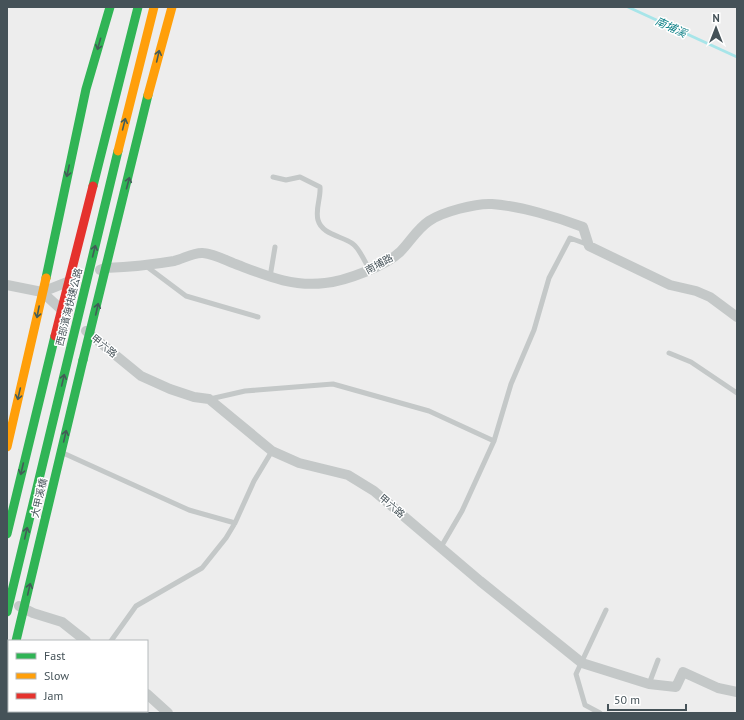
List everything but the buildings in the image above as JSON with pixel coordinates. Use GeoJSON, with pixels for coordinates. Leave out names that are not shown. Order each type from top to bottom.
{"type":"FeatureCollection","features":[{"type":"Feature","properties":{"kind":"main road"},"geometry":{"type":"LineString","coordinates":[[7,447],[35,329],[86,89],[110,7]]}},
{"type":"Feature","properties":{"kind":"main road","name":"西部濱海快速公路"},"geometry":{"type":"LineString","coordinates":[[7,534],[56,328],[138,7]]}},
{"type":"Feature","properties":{"kind":"main road","name":"西部濱海快速公路"},"geometry":{"type":"LineString","coordinates":[[7,612],[144,43],[154,7]]}},
{"type":"Feature","properties":{"kind":"main road","name":"大甲溪橋"},"geometry":{"type":"LineString","coordinates":[[16,640],[83,360],[91,335],[105,268],[172,7]]}},
{"type":"Feature","properties":{"kind":"street","name":"南埔路"},"geometry":{"type":"LineString","coordinates":[[42,292],[105,268],[145,266],[177,260],[202,253],[215,256],[270,277],[300,285],[326,283],[351,277],[370,270],[399,253],[416,232],[429,221],[445,214],[476,205],[492,204],[556,217],[583,227],[589,246]]}},
{"type":"Feature","properties":{"kind":"street"},"geometry":{"type":"LineString","coordinates":[[589,246],[670,285],[696,291],[710,297],[737,317]]}},
{"type":"Feature","properties":{"kind":"street"},"geometry":{"type":"LineString","coordinates":[[7,285],[42,292]]}},
{"type":"Feature","properties":{"kind":"street","name":"甲六路"},"geometry":{"type":"LineString","coordinates":[[42,292],[141,376],[170,389],[194,397],[209,399],[272,451],[299,463],[348,475],[374,490],[441,547],[582,662],[649,684],[676,687],[683,672],[718,688],[737,692]]}},
{"type":"Feature","properties":{"kind":"street"},"geometry":{"type":"LineString","coordinates":[[7,599],[33,613],[62,622],[85,640]]}},
{"type":"Feature","properties":{"kind":"street"},"geometry":{"type":"LineString","coordinates":[[148,695],[168,713]]}},
{"type":"Feature","properties":{"kind":"lane"},"geometry":{"type":"LineString","coordinates":[[273,177],[286,180],[300,177],[320,186],[321,196],[316,212],[318,223],[332,234],[354,244],[370,270]]}},
{"type":"Feature","properties":{"kind":"lane"},"geometry":{"type":"LineString","coordinates":[[441,547],[462,511],[494,441],[511,384],[534,330],[549,278],[570,238],[589,246]]}},
{"type":"Feature","properties":{"kind":"lane"},"geometry":{"type":"LineString","coordinates":[[270,277],[275,247]]}},
{"type":"Feature","properties":{"kind":"lane"},"geometry":{"type":"LineString","coordinates":[[145,266],[186,296],[258,318]]}},
{"type":"Feature","properties":{"kind":"lane"},"geometry":{"type":"LineString","coordinates":[[669,353],[691,362],[737,394]]}},
{"type":"Feature","properties":{"kind":"lane"},"geometry":{"type":"LineString","coordinates":[[209,399],[244,391],[333,384],[429,411],[494,441]]}},
{"type":"Feature","properties":{"kind":"lane"},"geometry":{"type":"LineString","coordinates":[[112,640],[136,606],[202,568],[226,538],[235,524],[254,481],[272,451]]}},
{"type":"Feature","properties":{"kind":"lane"},"geometry":{"type":"LineString","coordinates":[[61,452],[189,510],[235,524]]}},
{"type":"Feature","properties":{"kind":"lane"},"geometry":{"type":"LineString","coordinates":[[600,713],[584,706],[576,674],[606,610]]}},
{"type":"Feature","properties":{"kind":"lane"},"geometry":{"type":"LineString","coordinates":[[649,684],[658,660]]}},
{"type":"Feature","properties":{"kind":"waterway","name":"南埔溪"},"geometry":{"type":"LineString","coordinates":[[628,7],[737,57]]}},
{"type":"Feature","properties":{"kind":"traffic: fast"},"geometry":{"type":"LineString","coordinates":[[46,278],[86,89],[110,7]]}},
{"type":"Feature","properties":{"kind":"traffic: fast"},"geometry":{"type":"LineString","coordinates":[[93,186],[138,7]]}},
{"type":"Feature","properties":{"kind":"traffic: fast"},"geometry":{"type":"LineString","coordinates":[[83,360],[148,95]]}},
{"type":"Feature","properties":{"kind":"traffic: fast"},"geometry":{"type":"LineString","coordinates":[[7,612],[118,151]]}},
{"type":"Feature","properties":{"kind":"traffic: fast"},"geometry":{"type":"LineString","coordinates":[[7,534],[55,336]]}},
{"type":"Feature","properties":{"kind":"traffic: fast"},"geometry":{"type":"LineString","coordinates":[[16,640],[83,360]]}},
{"type":"Feature","properties":{"kind":"traffic: slow"},"geometry":{"type":"LineString","coordinates":[[118,151],[154,7]]}},
{"type":"Feature","properties":{"kind":"traffic: slow"},"geometry":{"type":"LineString","coordinates":[[148,95],[172,7]]}},
{"type":"Feature","properties":{"kind":"traffic: slow"},"geometry":{"type":"LineString","coordinates":[[7,447],[46,278]]}},
{"type":"Feature","properties":{"kind":"traffic: slow"},"geometry":{"type":"LineString","coordinates":[[7,680],[8,676]]}},
{"type":"Feature","properties":{"kind":"traffic: jam"},"geometry":{"type":"LineString","coordinates":[[55,336],[93,186]]}}]}
